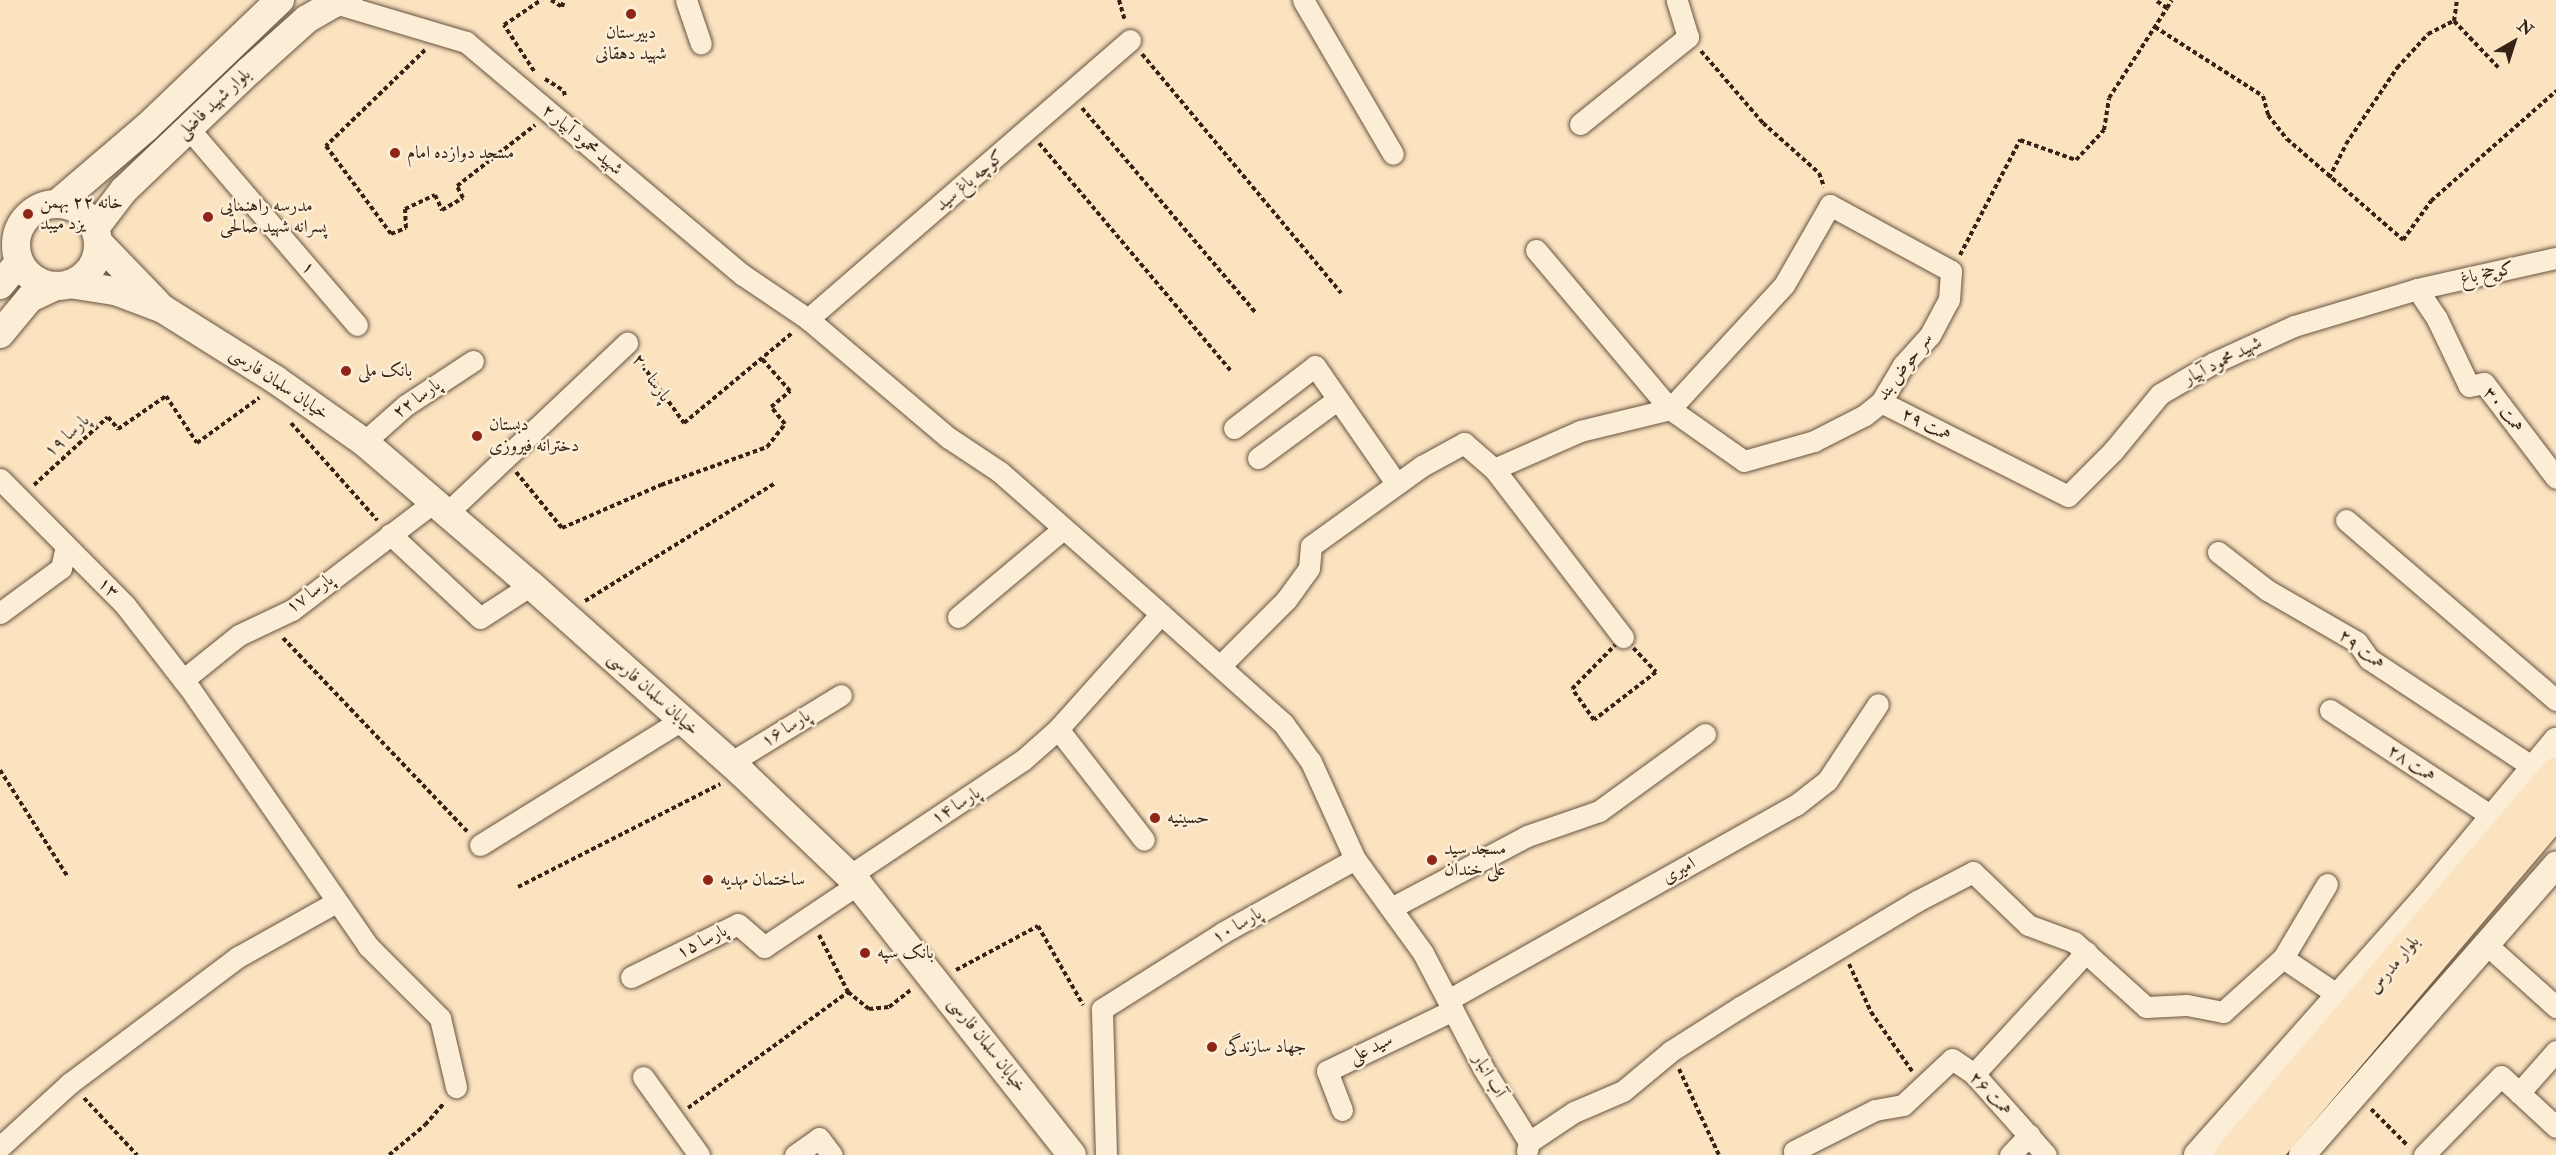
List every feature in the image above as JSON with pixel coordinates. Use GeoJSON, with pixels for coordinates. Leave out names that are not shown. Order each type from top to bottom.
{"type":"FeatureCollection","features":[{"type":"Feature","properties":{"kind":"main road","name":"بلوار شهید فاضلی"},"geometry":{"type":"LineString","coordinates":[[47,206],[147,127],[280,0]]}},
{"type":"Feature","properties":{"kind":"main road","name":"بلوار شهید فاضلی"},"geometry":{"type":"LineString","coordinates":[[96,235],[124,190],[307,19],[342,1]]}},
{"type":"Feature","properties":{"kind":"main road"},"geometry":{"type":"LineString","coordinates":[[0,285],[12,256],[19,228],[47,206]]}},
{"type":"Feature","properties":{"kind":"main road"},"geometry":{"type":"LineString","coordinates":[[0,214],[47,206],[80,210],[96,235],[91,268],[63,285],[30,298],[0,334]]}},
{"type":"Feature","properties":{"kind":"main road","name":"خیابان سلمان فارسی"},"geometry":{"type":"LineString","coordinates":[[96,235],[163,309]]}},
{"type":"Feature","properties":{"kind":"main road"},"geometry":{"type":"LineString","coordinates":[[12,256],[34,279],[63,285]]}},
{"type":"Feature","properties":{"kind":"main road","name":"خیابان سلمان فارسی"},"geometry":{"type":"LineString","coordinates":[[63,285],[115,291],[163,309],[276,380],[364,442],[531,585],[683,719],[853,880],[934,977],[1072,1155]]}},
{"type":"Feature","properties":{"kind":"main road","name":"بلوار مدرس"},"geometry":{"type":"LineString","coordinates":[[2231,1155],[2545,771]]}},
{"type":"Feature","properties":{"kind":"main road","name":"بلوار مدرس"},"geometry":{"type":"LineString","coordinates":[[2263,1155],[2556,810]]}},
{"type":"Feature","properties":{"kind":"street"},"geometry":{"type":"LineString","coordinates":[[686,0],[701,44]]}},
{"type":"Feature","properties":{"kind":"street"},"geometry":{"type":"LineString","coordinates":[[1303,0],[1393,154]]}},
{"type":"Feature","properties":{"kind":"street"},"geometry":{"type":"LineString","coordinates":[[1580,124],[1688,37],[1677,0]]}},
{"type":"Feature","properties":{"kind":"street","name":"شهید محمود آبیار ۲"},"geometry":{"type":"LineString","coordinates":[[342,1],[466,42],[558,107],[743,274],[808,319],[908,406],[1000,472],[1221,665],[1283,723],[1311,762],[1356,859]]}},
{"type":"Feature","properties":{"kind":"street","name":"کوچه باغ سید"},"geometry":{"type":"LineString","coordinates":[[808,319],[1029,131],[1130,40]]}},
{"type":"Feature","properties":{"kind":"street","name":"۱"},"geometry":{"type":"LineString","coordinates":[[189,129],[357,325]]}},
{"type":"Feature","properties":{"kind":"street"},"geometry":{"type":"LineString","coordinates":[[1494,469],[1580,431],[1670,409],[1784,285],[1830,205],[1951,272]]}},
{"type":"Feature","properties":{"kind":"street"},"geometry":{"type":"LineString","coordinates":[[1536,250],[1670,409]]}},
{"type":"Feature","properties":{"kind":"street","name":"کوچخ باغ"},"geometry":{"type":"LineString","coordinates":[[2417,289],[2556,258]]}},
{"type":"Feature","properties":{"kind":"street","name":"سر حوض بند"},"geometry":{"type":"LineString","coordinates":[[1670,409],[1744,461],[1814,441],[1865,415],[1881,402],[1903,365],[1935,326],[1949,300],[1951,272]]}},
{"type":"Feature","properties":{"kind":"street","name":"همت ۳۰"},"geometry":{"type":"LineString","coordinates":[[2417,289],[2437,319],[2469,386],[2484,382],[2556,478]]}},
{"type":"Feature","properties":{"kind":"street","name":"شهید محمود آبیار"},"geometry":{"type":"LineString","coordinates":[[2068,496],[2169,389],[2213,363],[2294,326],[2417,289]]}},
{"type":"Feature","properties":{"kind":"street","name":"پارسا ۲۰"},"geometry":{"type":"LineString","coordinates":[[440,508],[503,459],[627,343]]}},
{"type":"Feature","properties":{"kind":"street","name":"پارسا ۲۲"},"geometry":{"type":"LineString","coordinates":[[364,442],[406,405],[472,361]]}},
{"type":"Feature","properties":{"kind":"street"},"geometry":{"type":"LineString","coordinates":[[1234,428],[1315,366],[1396,483]]}},
{"type":"Feature","properties":{"kind":"street"},"geometry":{"type":"LineString","coordinates":[[1258,458],[1338,399]]}},
{"type":"Feature","properties":{"kind":"street","name":"همت ۲۹"},"geometry":{"type":"LineString","coordinates":[[1881,402],[2068,496]]}},
{"type":"Feature","properties":{"kind":"street"},"geometry":{"type":"LineString","coordinates":[[1221,665],[1286,600],[1309,568],[1311,546],[1396,483],[1464,443],[1494,469],[1623,636]]}},
{"type":"Feature","properties":{"kind":"street","name":"۱۳"},"geometry":{"type":"LineString","coordinates":[[0,479],[125,605],[194,693],[336,902],[382,964],[440,1018],[456,1087]]}},
{"type":"Feature","properties":{"kind":"street","name":"پارسا ۱۷"},"geometry":{"type":"LineString","coordinates":[[194,693],[238,635],[292,610],[390,534],[440,508]]}},
{"type":"Feature","properties":{"kind":"street"},"geometry":{"type":"LineString","coordinates":[[2346,520],[2556,700]]}},
{"type":"Feature","properties":{"kind":"street"},"geometry":{"type":"LineString","coordinates":[[958,617],[1063,529]]}},
{"type":"Feature","properties":{"kind":"street"},"geometry":{"type":"LineString","coordinates":[[390,534],[480,618],[531,585]]}},
{"type":"Feature","properties":{"kind":"street"},"geometry":{"type":"LineString","coordinates":[[0,613],[61,568],[66,547]]}},
{"type":"Feature","properties":{"kind":"street","name":"همت ۲۹"},"geometry":{"type":"LineString","coordinates":[[2218,552],[2267,590],[2357,642],[2370,659],[2545,771]]}},
{"type":"Feature","properties":{"kind":"street","name":"پارسا ۱۴"},"geometry":{"type":"LineString","coordinates":[[853,880],[974,796],[1058,729],[1161,614]]}},
{"type":"Feature","properties":{"kind":"street","name":"پارسا ۱۶"},"geometry":{"type":"LineString","coordinates":[[736,768],[841,695]]}},
{"type":"Feature","properties":{"kind":"street","name":"امیری"},"geometry":{"type":"LineString","coordinates":[[1450,1005],[1796,805],[1827,781],[1878,704]]}},
{"type":"Feature","properties":{"kind":"street","name":"همت ۲۸"},"geometry":{"type":"LineString","coordinates":[[2330,710],[2493,817]]}},
{"type":"Feature","properties":{"kind":"street"},"geometry":{"type":"LineString","coordinates":[[480,845],[683,719]]}},
{"type":"Feature","properties":{"kind":"street"},"geometry":{"type":"LineString","coordinates":[[1058,729],[1144,840]]}},
{"type":"Feature","properties":{"kind":"street"},"geometry":{"type":"LineString","coordinates":[[1390,908],[1527,836],[1599,811],[1705,734]]}},
{"type":"Feature","properties":{"kind":"street"},"geometry":{"type":"LineString","coordinates":[[2197,1155],[2493,817],[2545,771],[2556,741]]}},
{"type":"Feature","properties":{"kind":"street"},"geometry":{"type":"LineString","coordinates":[[1356,859],[1423,953],[1450,1005]]}},
{"type":"Feature","properties":{"kind":"street","name":"پارسا ۱۰"},"geometry":{"type":"LineString","coordinates":[[1106,1155],[1102,1009],[1222,933],[1356,859]]}},
{"type":"Feature","properties":{"kind":"street"},"geometry":{"type":"LineString","coordinates":[[2302,1155],[2556,865]]}},
{"type":"Feature","properties":{"kind":"street"},"geometry":{"type":"LineString","coordinates":[[1527,1151],[1574,1112],[1623,1091],[1671,1052],[1917,901],[1973,872],[2028,925],[2074,942],[2146,1007],[2187,1005],[2223,1012],[2283,958],[2327,884]]}},
{"type":"Feature","properties":{"kind":"street","name":"پارسا ۱۵"},"geometry":{"type":"LineString","coordinates":[[631,977],[738,924],[764,947],[801,922],[853,880]]}},
{"type":"Feature","properties":{"kind":"street"},"geometry":{"type":"LineString","coordinates":[[0,1147],[70,1083],[238,957],[336,902]]}},
{"type":"Feature","properties":{"kind":"street"},"geometry":{"type":"LineString","coordinates":[[2487,945],[2556,1007]]}},
{"type":"Feature","properties":{"kind":"street"},"geometry":{"type":"LineString","coordinates":[[1974,1074],[2086,952]]}},
{"type":"Feature","properties":{"kind":"street"},"geometry":{"type":"LineString","coordinates":[[2283,958],[2338,995]]}},
{"type":"Feature","properties":{"kind":"street","name":"سید علی"},"geometry":{"type":"LineString","coordinates":[[1342,1110],[1327,1071],[1450,1005]]}},
{"type":"Feature","properties":{"kind":"street","name":"آب انبار"},"geometry":{"type":"LineString","coordinates":[[1450,1005],[1527,1151]]}},
{"type":"Feature","properties":{"kind":"street"},"geometry":{"type":"LineString","coordinates":[[2519,1093],[2556,1052]]}},
{"type":"Feature","properties":{"kind":"street","name":"همت ۲۶"},"geometry":{"type":"LineString","coordinates":[[1795,1155],[1794,1151],[1875,1110],[1903,1105],[1952,1059],[1974,1074],[2046,1155]]}},
{"type":"Feature","properties":{"kind":"street"},"geometry":{"type":"LineString","coordinates":[[2417,1151],[2501,1076],[2556,1127]]}},
{"type":"Feature","properties":{"kind":"street"},"geometry":{"type":"LineString","coordinates":[[643,1077],[699,1155]]}},
{"type":"Feature","properties":{"kind":"street"},"geometry":{"type":"LineString","coordinates":[[2010,1155],[2029,1135]]}},
{"type":"Feature","properties":{"kind":"street"},"geometry":{"type":"LineString","coordinates":[[795,1155],[819,1138],[832,1155]]}},
{"type":"Feature","properties":{"kind":"path"},"geometry":{"type":"LineString","coordinates":[[441,35],[326,146],[391,234],[406,228],[405,208],[435,195],[441,210],[463,198],[457,186],[558,107],[564,91],[535,72],[504,25],[541,0]]}},
{"type":"Feature","properties":{"kind":"path"},"geometry":{"type":"LineString","coordinates":[[551,0],[562,7],[564,0]]}},
{"type":"Feature","properties":{"kind":"path"},"geometry":{"type":"LineString","coordinates":[[2155,0],[2166,8]]}},
{"type":"Feature","properties":{"kind":"path"},"geometry":{"type":"LineString","coordinates":[[1951,272],[2020,140],[2076,160],[2104,130],[2109,98],[2172,0]]}},
{"type":"Feature","properties":{"kind":"path"},"geometry":{"type":"LineString","coordinates":[[2454,21],[2457,0]]}},
{"type":"Feature","properties":{"kind":"path"},"geometry":{"type":"LineString","coordinates":[[2454,21],[2498,67]]}},
{"type":"Feature","properties":{"kind":"path"},"geometry":{"type":"LineString","coordinates":[[2329,178],[2397,68],[2428,34],[2454,21]]}},
{"type":"Feature","properties":{"kind":"path"},"geometry":{"type":"LineString","coordinates":[[2154,27],[2264,96],[2268,115],[2280,131],[2329,178],[2403,240],[2431,201],[2556,91]]}},
{"type":"Feature","properties":{"kind":"path"},"geometry":{"type":"LineString","coordinates":[[1688,37],[1763,123],[1819,173],[1830,205]]}},
{"type":"Feature","properties":{"kind":"path"},"geometry":{"type":"LineString","coordinates":[[1130,40],[1341,293]]}},
{"type":"Feature","properties":{"kind":"path"},"geometry":{"type":"LineString","coordinates":[[1070,94],[1256,313]]}},
{"type":"Feature","properties":{"kind":"path"},"geometry":{"type":"LineString","coordinates":[[1029,131],[1231,371]]}},
{"type":"Feature","properties":{"kind":"path","name":"پارسا ۲۰"},"geometry":{"type":"LineString","coordinates":[[627,343],[684,423],[808,319]]}},
{"type":"Feature","properties":{"kind":"path"},"geometry":{"type":"LineString","coordinates":[[503,459],[540,496],[562,528],[661,485],[767,447],[784,424],[771,407],[790,391],[762,359]]}},
{"type":"Feature","properties":{"kind":"path","name":"پارسا ۱۹"},"geometry":{"type":"LineString","coordinates":[[19,498],[108,417],[118,429],[166,396],[197,443],[266,394]]}},
{"type":"Feature","properties":{"kind":"path"},"geometry":{"type":"LineString","coordinates":[[289,420],[390,534]]}},
{"type":"Feature","properties":{"kind":"path"},"geometry":{"type":"LineString","coordinates":[[564,614],[775,483]]}},
{"type":"Feature","properties":{"kind":"path"},"geometry":{"type":"LineString","coordinates":[[292,610],[282,641],[480,845]]}},
{"type":"Feature","properties":{"kind":"path"},"geometry":{"type":"LineString","coordinates":[[1623,636],[1656,672],[1594,720],[1572,689],[1623,636]]}},
{"type":"Feature","properties":{"kind":"path"},"geometry":{"type":"LineString","coordinates":[[518,887],[736,768]]}},
{"type":"Feature","properties":{"kind":"path"},"geometry":{"type":"LineString","coordinates":[[0,770],[68,877]]}},
{"type":"Feature","properties":{"kind":"path"},"geometry":{"type":"LineString","coordinates":[[801,922],[818,933],[848,992],[869,1009],[889,1007],[934,977],[1038,926],[1101,1037]]}},
{"type":"Feature","properties":{"kind":"path"},"geometry":{"type":"LineString","coordinates":[[1841,948],[1871,1012],[1923,1086]]}},
{"type":"Feature","properties":{"kind":"path"},"geometry":{"type":"LineString","coordinates":[[673,1119],[848,992]]}},
{"type":"Feature","properties":{"kind":"path"},"geometry":{"type":"LineString","coordinates":[[1671,1052],[1719,1155]]}},
{"type":"Feature","properties":{"kind":"path"},"geometry":{"type":"LineString","coordinates":[[70,1083],[137,1155]]}},
{"type":"Feature","properties":{"kind":"path"},"geometry":{"type":"LineString","coordinates":[[389,1155],[425,1125],[456,1087]]}},
{"type":"Feature","properties":{"kind":"path"},"geometry":{"type":"LineString","coordinates":[[2356,1094],[2417,1151]]}},
{"type":"Feature","properties":{"kind":"place","name":"دبیرستان شهید دهقانی"},"geometry":{"type":"Point","coordinates":[631,14]}},
{"type":"Feature","properties":{"kind":"place","name":"مسجد دوازده امام"},"geometry":{"type":"Point","coordinates":[395,153]}},
{"type":"Feature","properties":{"kind":"place","name":"خانه ۲۲ بهمن یزد میبد"},"geometry":{"type":"Point","coordinates":[28,214]}},
{"type":"Feature","properties":{"kind":"place","name":"مدرسه راهنمایی پسرانه شهید صالحی"},"geometry":{"type":"Point","coordinates":[208,217]}},
{"type":"Feature","properties":{"kind":"place","name":"بانک ملی"},"geometry":{"type":"Point","coordinates":[346,371]}},
{"type":"Feature","properties":{"kind":"place","name":"دبستان دخترانه فیروزی"},"geometry":{"type":"Point","coordinates":[477,436]}},
{"type":"Feature","properties":{"kind":"place","name":"حسینیه"},"geometry":{"type":"Point","coordinates":[1155,818]}},
{"type":"Feature","properties":{"kind":"place","name":"مسجد سید علی خندان"},"geometry":{"type":"Point","coordinates":[1432,860]}},
{"type":"Feature","properties":{"kind":"place","name":"ساختمان مهدیه"},"geometry":{"type":"Point","coordinates":[708,880]}},
{"type":"Feature","properties":{"kind":"place","name":"بانک سپه"},"geometry":{"type":"Point","coordinates":[865,953]}},
{"type":"Feature","properties":{"kind":"place","name":"جهاد سازندگی"},"geometry":{"type":"Point","coordinates":[1212,1047]}}]}
